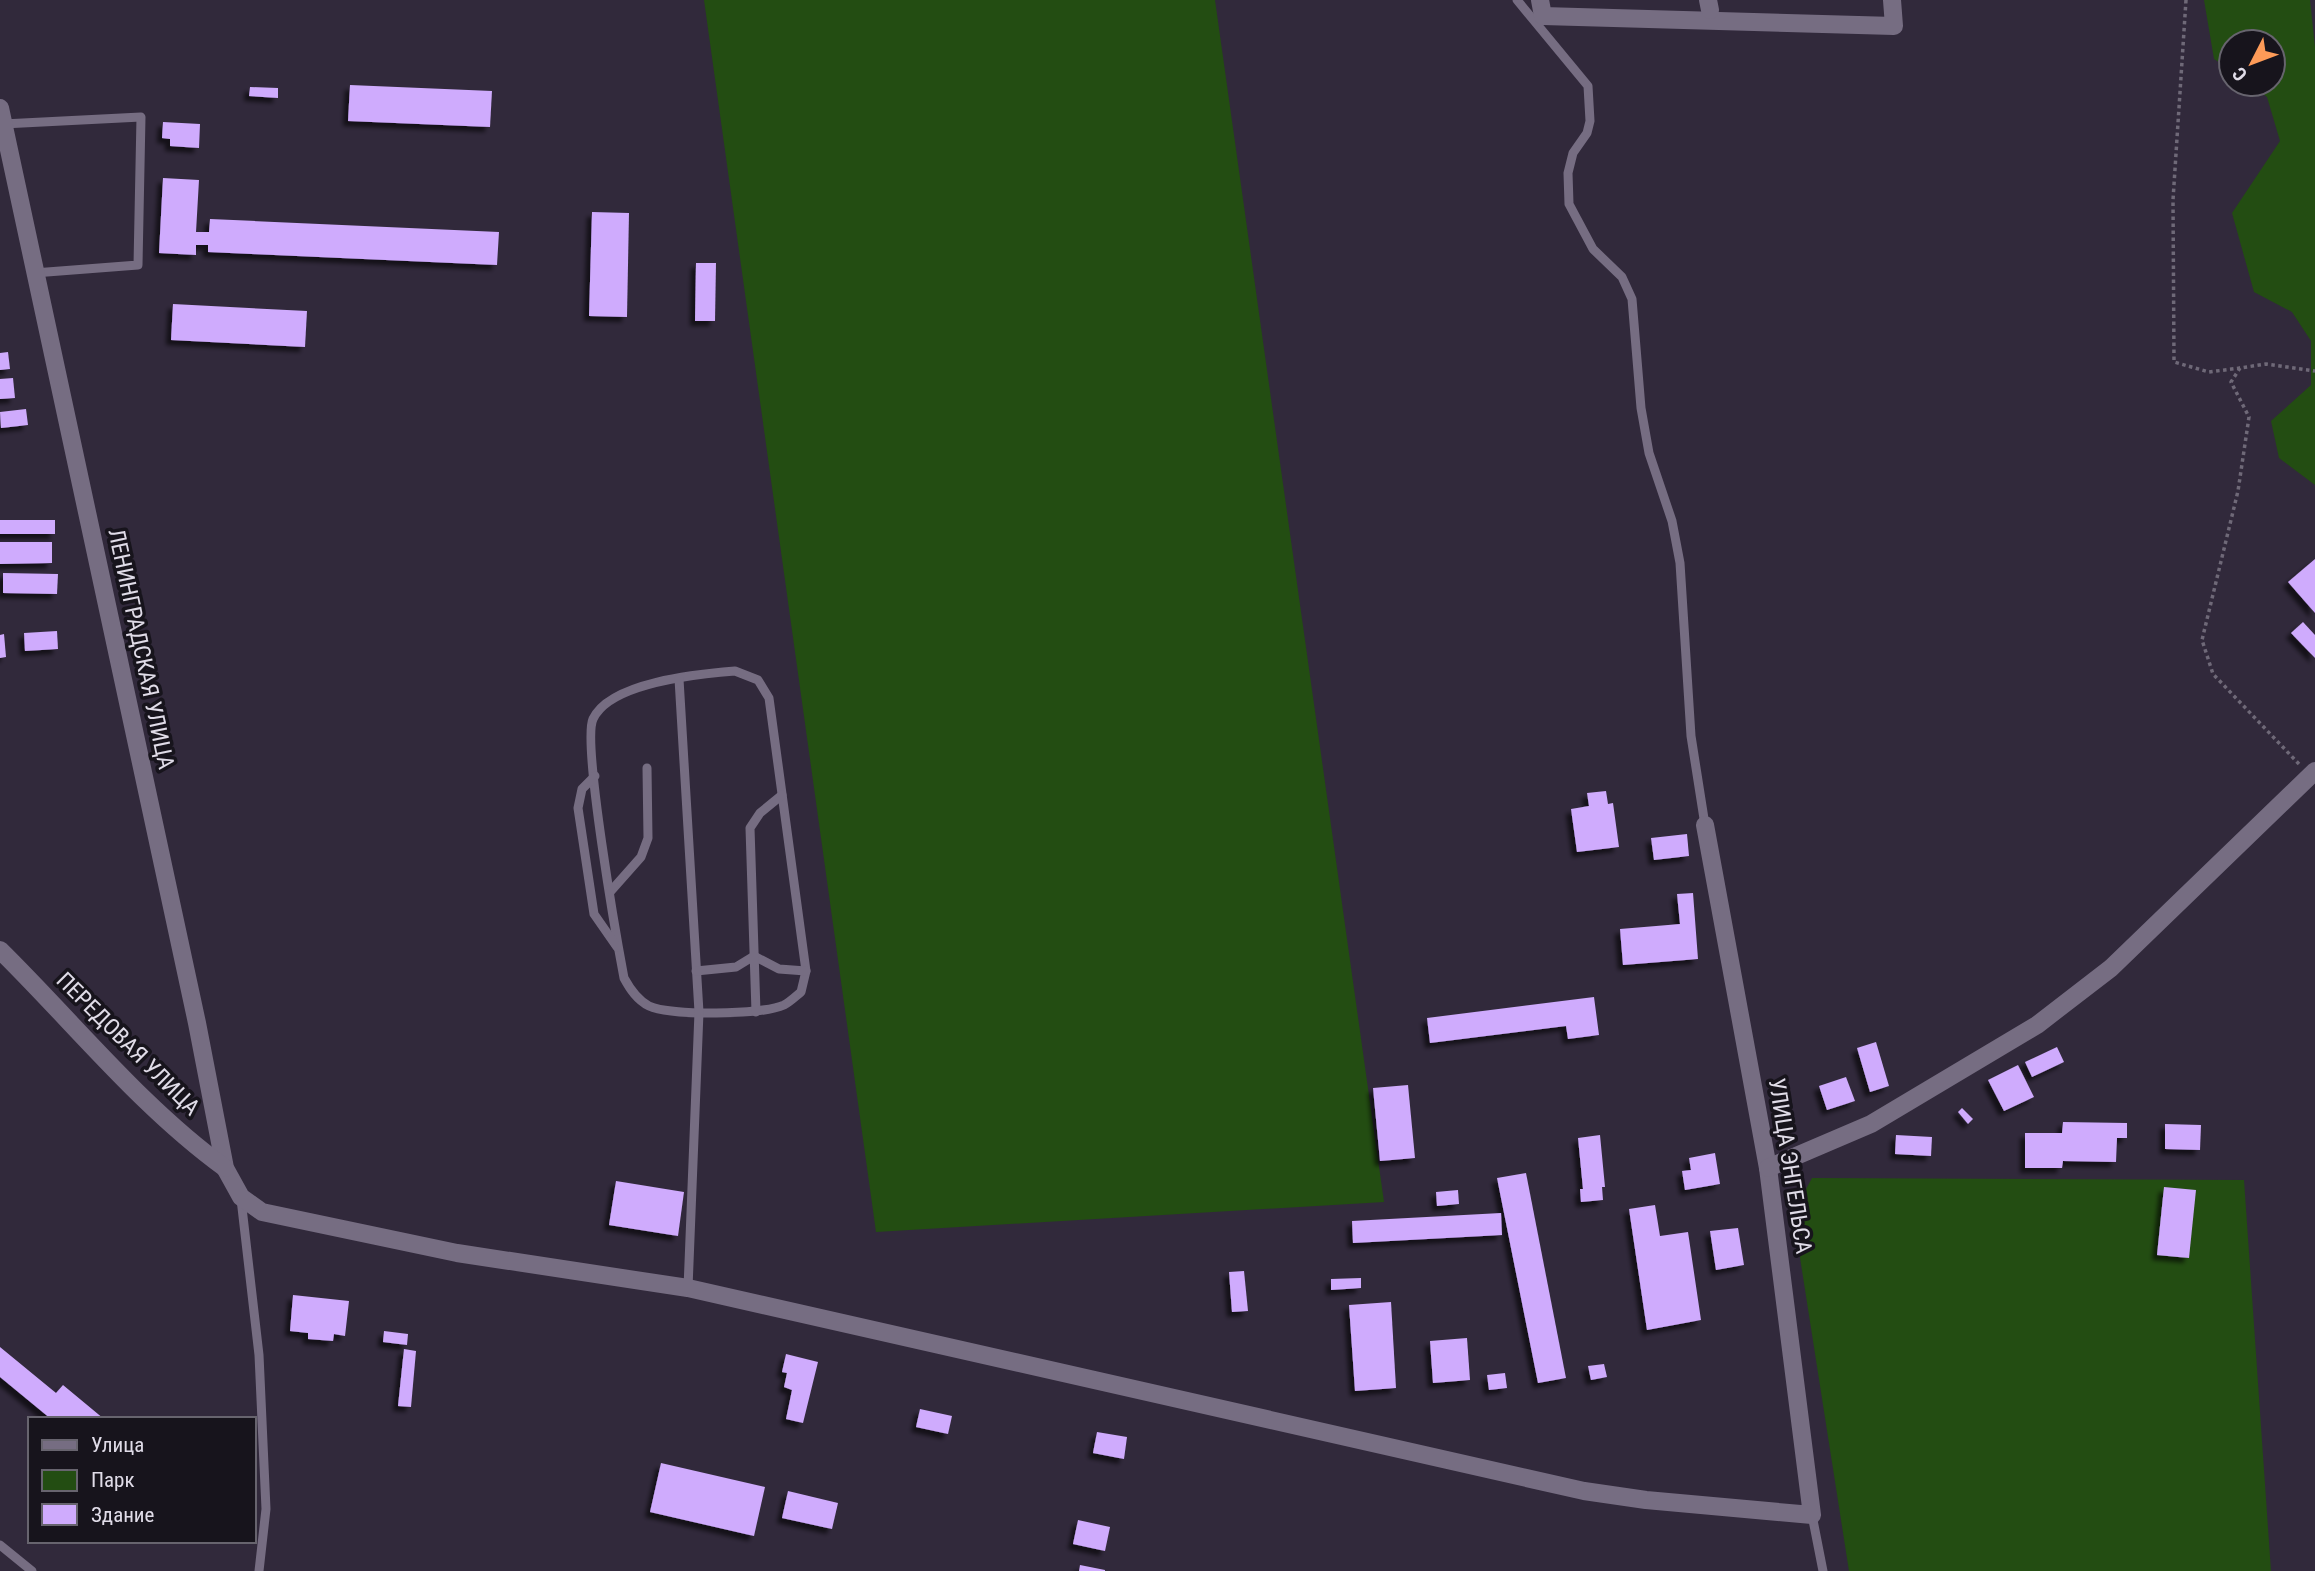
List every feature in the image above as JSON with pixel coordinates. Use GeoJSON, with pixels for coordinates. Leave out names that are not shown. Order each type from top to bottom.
{"type":"FeatureCollection","features":[{"type":"Feature","properties":{"kind":"street"},"geometry":{"type":"LineString","coordinates":[[1540,0],[1543,16],[1894,26],[1892,0]]}},
{"type":"Feature","properties":{"kind":"street","name":"ЛЕНИНГРАДСКАЯ УЛИЦА"},"geometry":{"type":"LineString","coordinates":[[2,116],[197,1023],[225,1168],[241,1197]]}},
{"type":"Feature","properties":{"kind":"street"},"geometry":{"type":"LineString","coordinates":[[1768,1168],[1871,1124],[2037,1024],[2111,968],[2313,773]]}},
{"type":"Feature","properties":{"kind":"street","name":"УЛИЦА ЭНГЕЛЬСА"},"geometry":{"type":"LineString","coordinates":[[1705,825],[1768,1168],[1812,1516]]}},
{"type":"Feature","properties":{"kind":"street","name":"ПЕРЕДОВАЯ УЛИЦА"},"geometry":{"type":"LineString","coordinates":[[0,950],[142,1097],[198,1148],[225,1168]]}},
{"type":"Feature","properties":{"kind":"street"},"geometry":{"type":"LineString","coordinates":[[241,1197],[262,1212],[319,1225],[457,1253],[688,1288],[1584,1491],[1646,1500],[1812,1516]]}},
{"type":"Feature","properties":{"kind":"lane"},"geometry":{"type":"LineString","coordinates":[[1517,0],[1588,86],[1590,121],[1587,133],[1573,153],[1569,173],[1569,204],[1593,249],[1622,277],[1632,299],[1641,408],[1649,453],[1672,521],[1680,563],[1691,736],[1705,825]]}},
{"type":"Feature","properties":{"kind":"lane"},"geometry":{"type":"LineString","coordinates":[[2,116],[141,117],[138,265],[34,273]]}},
{"type":"Feature","properties":{"kind":"lane"},"geometry":{"type":"LineString","coordinates":[[735,671],[758,680],[768,698],[806,971],[802,992],[785,1005],[756,1012],[699,1012],[649,1006],[633,994],[624,978],[594,776],[590,742],[592,720],[606,704],[623,692],[679,679],[735,671]]}},
{"type":"Feature","properties":{"kind":"lane"},"geometry":{"type":"LineString","coordinates":[[679,679],[699,1012],[688,1288]]}},
{"type":"Feature","properties":{"kind":"lane"},"geometry":{"type":"LineString","coordinates":[[610,892],[641,857],[648,838],[648,768]]}},
{"type":"Feature","properties":{"kind":"lane"},"geometry":{"type":"LineString","coordinates":[[594,776],[582,789],[578,808],[594,914],[618,949]]}},
{"type":"Feature","properties":{"kind":"lane"},"geometry":{"type":"LineString","coordinates":[[756,1012],[750,828],[760,813],[782,795]]}},
{"type":"Feature","properties":{"kind":"lane"},"geometry":{"type":"LineString","coordinates":[[696,971],[736,967],[754,956]]}},
{"type":"Feature","properties":{"kind":"lane"},"geometry":{"type":"LineString","coordinates":[[754,956],[779,969],[806,971]]}},
{"type":"Feature","properties":{"kind":"lane"},"geometry":{"type":"LineString","coordinates":[[241,1197],[260,1369],[267,1509],[259,1571]]}},
{"type":"Feature","properties":{"kind":"lane"},"geometry":{"type":"LineString","coordinates":[[1812,1516],[1823,1571]]}},
{"type":"Feature","properties":{"kind":"lane"},"geometry":{"type":"LineString","coordinates":[[0,1545],[32,1571]]}},
{"type":"Feature","properties":{"kind":"path"},"geometry":{"type":"LineString","coordinates":[[2186,0],[2173,200],[2174,362],[2209,372],[2266,364],[2315,371]]}},
{"type":"Feature","properties":{"kind":"path"},"geometry":{"type":"LineString","coordinates":[[2240,368],[2231,382],[2249,417],[2238,491],[2202,640],[2213,674],[2313,773]]}},
{"type":"Feature","properties":{"kind":"green space"},"geometry":{"type":"Polygon","coordinates":[[[704,0],[1215,0],[1384,1202],[876,1232],[704,0]]]}},
{"type":"Feature","properties":{"kind":"green space"},"geometry":{"type":"Polygon","coordinates":[[[2204,0],[2310,0],[2315,47],[2315,485],[2279,458],[2271,421],[2311,385],[2311,341],[2292,312],[2254,292],[2232,213],[2280,141],[2267,98],[2287,98],[2287,28],[2217,28],[2217,61],[2214,59],[2204,0]]]}},
{"type":"Feature","properties":{"kind":"green space"},"geometry":{"type":"Polygon","coordinates":[[[1812,1178],[2244,1180],[2271,1571],[1849,1571],[1793,1213],[1812,1178]]]}},
{"type":"Feature","properties":{"kind":"building"},"geometry":{"type":"Polygon","coordinates":[[[350,85],[492,91],[490,127],[348,121],[350,85]]]}},
{"type":"Feature","properties":{"kind":"building"},"geometry":{"type":"Polygon","coordinates":[[[250,87],[278,88],[278,98],[249,96],[250,87]]]}},
{"type":"Feature","properties":{"kind":"building"},"geometry":{"type":"Polygon","coordinates":[[[163,122],[200,124],[199,148],[170,146],[170,139],[162,138],[163,122]]]}},
{"type":"Feature","properties":{"kind":"building"},"geometry":{"type":"Polygon","coordinates":[[[163,178],[199,180],[196,232],[209,232],[210,219],[499,232],[497,265],[208,252],[208,245],[196,245],[196,255],[159,253],[163,178]]]}},
{"type":"Feature","properties":{"kind":"building"},"geometry":{"type":"Polygon","coordinates":[[[592,212],[629,213],[627,317],[589,316],[592,212]]]}},
{"type":"Feature","properties":{"kind":"building"},"geometry":{"type":"Polygon","coordinates":[[[696,263],[716,263],[715,321],[695,321],[696,263]]]}},
{"type":"Feature","properties":{"kind":"building"},"geometry":{"type":"Polygon","coordinates":[[[173,304],[307,311],[305,347],[171,340],[173,304]]]}},
{"type":"Feature","properties":{"kind":"building"},"geometry":{"type":"Polygon","coordinates":[[[8,352],[10,369],[0,370],[0,353],[8,352]]]}},
{"type":"Feature","properties":{"kind":"building"},"geometry":{"type":"Polygon","coordinates":[[[13,378],[15,398],[0,399],[0,379],[13,378]]]}},
{"type":"Feature","properties":{"kind":"building"},"geometry":{"type":"Polygon","coordinates":[[[26,409],[28,425],[1,428],[0,412],[26,409]]]}},
{"type":"Feature","properties":{"kind":"building"},"geometry":{"type":"Polygon","coordinates":[[[0,520],[55,520],[55,534],[0,534],[0,520]]]}},
{"type":"Feature","properties":{"kind":"building"},"geometry":{"type":"Polygon","coordinates":[[[0,542],[52,542],[52,563],[0,564],[0,542]]]}},
{"type":"Feature","properties":{"kind":"building"},"geometry":{"type":"Polygon","coordinates":[[[2315,559],[2315,613],[2288,582],[2315,559]]]}},
{"type":"Feature","properties":{"kind":"building"},"geometry":{"type":"Polygon","coordinates":[[[3,573],[58,574],[57,594],[3,593],[3,573]]]}},
{"type":"Feature","properties":{"kind":"building"},"geometry":{"type":"Polygon","coordinates":[[[2303,622],[2315,635],[2315,658],[2291,633],[2303,622]]]}},
{"type":"Feature","properties":{"kind":"building"},"geometry":{"type":"Polygon","coordinates":[[[57,631],[58,649],[25,651],[24,633],[57,631]]]}},
{"type":"Feature","properties":{"kind":"building"},"geometry":{"type":"Polygon","coordinates":[[[4,634],[6,657],[0,658],[0,635],[4,634]]]}},
{"type":"Feature","properties":{"kind":"building"},"geometry":{"type":"Polygon","coordinates":[[[1606,791],[1608,804],[1613,803],[1619,847],[1577,852],[1571,809],[1589,806],[1587,793],[1606,791]]]}},
{"type":"Feature","properties":{"kind":"building"},"geometry":{"type":"Polygon","coordinates":[[[1687,834],[1689,856],[1654,860],[1651,838],[1687,834]]]}},
{"type":"Feature","properties":{"kind":"building"},"geometry":{"type":"Polygon","coordinates":[[[1693,893],[1698,959],[1623,965],[1620,929],[1680,924],[1677,894],[1693,893]]]}},
{"type":"Feature","properties":{"kind":"building"},"geometry":{"type":"Polygon","coordinates":[[[1594,997],[1599,1035],[1568,1039],[1566,1026],[1430,1043],[1427,1018],[1594,997]]]}},
{"type":"Feature","properties":{"kind":"building"},"geometry":{"type":"Polygon","coordinates":[[[1876,1042],[1889,1086],[1870,1092],[1857,1048],[1876,1042]]]}},
{"type":"Feature","properties":{"kind":"building"},"geometry":{"type":"Polygon","coordinates":[[[2057,1047],[2064,1062],[2032,1077],[2025,1062],[2057,1047]]]}},
{"type":"Feature","properties":{"kind":"building"},"geometry":{"type":"Polygon","coordinates":[[[2018,1065],[2034,1097],[2004,1111],[1988,1080],[2018,1065]]]}},
{"type":"Feature","properties":{"kind":"building"},"geometry":{"type":"Polygon","coordinates":[[[1846,1077],[1855,1101],[1827,1110],[1819,1086],[1846,1077]]]}},
{"type":"Feature","properties":{"kind":"building"},"geometry":{"type":"Polygon","coordinates":[[[1408,1085],[1415,1158],[1380,1161],[1373,1088],[1408,1085]]]}},
{"type":"Feature","properties":{"kind":"building"},"geometry":{"type":"Polygon","coordinates":[[[1962,1108],[1973,1119],[1968,1124],[1958,1112],[1962,1108]]]}},
{"type":"Feature","properties":{"kind":"building"},"geometry":{"type":"Polygon","coordinates":[[[2063,1122],[2127,1123],[2127,1138],[2117,1138],[2116,1162],[2063,1161],[2062,1168],[2025,1168],[2025,1133],[2062,1133],[2063,1122]]]}},
{"type":"Feature","properties":{"kind":"building"},"geometry":{"type":"Polygon","coordinates":[[[2165,1124],[2201,1125],[2200,1150],[2165,1149],[2165,1124]]]}},
{"type":"Feature","properties":{"kind":"building"},"geometry":{"type":"Polygon","coordinates":[[[1600,1135],[1605,1187],[1602,1187],[1603,1200],[1581,1202],[1580,1189],[1583,1189],[1578,1138],[1600,1135]]]}},
{"type":"Feature","properties":{"kind":"building"},"geometry":{"type":"Polygon","coordinates":[[[1896,1135],[1932,1137],[1931,1156],[1895,1154],[1896,1135]]]}},
{"type":"Feature","properties":{"kind":"building"},"geometry":{"type":"Polygon","coordinates":[[[1715,1153],[1720,1184],[1685,1190],[1682,1171],[1691,1170],[1689,1158],[1715,1153]]]}},
{"type":"Feature","properties":{"kind":"building"},"geometry":{"type":"Polygon","coordinates":[[[1526,1173],[1566,1378],[1538,1383],[1497,1178],[1526,1173]]]}},
{"type":"Feature","properties":{"kind":"building"},"geometry":{"type":"Polygon","coordinates":[[[616,1181],[684,1192],[678,1236],[609,1225],[616,1181]]]}},
{"type":"Feature","properties":{"kind":"building"},"geometry":{"type":"Polygon","coordinates":[[[2164,1187],[2196,1190],[2189,1258],[2157,1255],[2164,1187]]]}},
{"type":"Feature","properties":{"kind":"building"},"geometry":{"type":"Polygon","coordinates":[[[1458,1190],[1459,1204],[1437,1206],[1436,1192],[1458,1190]]]}},
{"type":"Feature","properties":{"kind":"building"},"geometry":{"type":"Polygon","coordinates":[[[1655,1205],[1660,1236],[1688,1232],[1701,1320],[1647,1330],[1629,1209],[1655,1205]]]}},
{"type":"Feature","properties":{"kind":"building"},"geometry":{"type":"Polygon","coordinates":[[[1501,1213],[1502,1235],[1353,1243],[1352,1221],[1501,1213]]]}},
{"type":"Feature","properties":{"kind":"building"},"geometry":{"type":"Polygon","coordinates":[[[1738,1228],[1744,1265],[1716,1270],[1710,1231],[1738,1228]]]}},
{"type":"Feature","properties":{"kind":"building"},"geometry":{"type":"Polygon","coordinates":[[[1244,1271],[1248,1311],[1232,1312],[1229,1272],[1244,1271]]]}},
{"type":"Feature","properties":{"kind":"building"},"geometry":{"type":"Polygon","coordinates":[[[1361,1278],[1361,1288],[1331,1290],[1331,1279],[1361,1278]]]}},
{"type":"Feature","properties":{"kind":"building"},"geometry":{"type":"Polygon","coordinates":[[[293,1295],[349,1301],[345,1336],[334,1334],[333,1341],[308,1339],[308,1333],[290,1331],[293,1295]]]}},
{"type":"Feature","properties":{"kind":"building"},"geometry":{"type":"Polygon","coordinates":[[[1391,1302],[1396,1388],[1355,1391],[1349,1305],[1391,1302]]]}},
{"type":"Feature","properties":{"kind":"building"},"geometry":{"type":"Polygon","coordinates":[[[384,1331],[408,1334],[407,1345],[383,1342],[384,1331]]]}},
{"type":"Feature","properties":{"kind":"building"},"geometry":{"type":"Polygon","coordinates":[[[1467,1338],[1470,1380],[1433,1383],[1430,1341],[1467,1338]]]}},
{"type":"Feature","properties":{"kind":"building"},"geometry":{"type":"Polygon","coordinates":[[[0,1347],[56,1393],[63,1385],[102,1417],[49,1417],[0,1377],[0,1347]]]}},
{"type":"Feature","properties":{"kind":"building"},"geometry":{"type":"Polygon","coordinates":[[[404,1349],[416,1351],[411,1407],[398,1406],[404,1349]]]}},
{"type":"Feature","properties":{"kind":"building"},"geometry":{"type":"Polygon","coordinates":[[[786,1354],[818,1362],[803,1423],[786,1419],[792,1390],[784,1387],[787,1373],[782,1372],[786,1354]]]}},
{"type":"Feature","properties":{"kind":"building"},"geometry":{"type":"Polygon","coordinates":[[[1604,1364],[1607,1377],[1591,1380],[1588,1366],[1604,1364]]]}},
{"type":"Feature","properties":{"kind":"building"},"geometry":{"type":"Polygon","coordinates":[[[1505,1373],[1507,1388],[1489,1390],[1487,1375],[1505,1373]]]}},
{"type":"Feature","properties":{"kind":"building"},"geometry":{"type":"Polygon","coordinates":[[[920,1409],[952,1416],[948,1434],[916,1427],[920,1409]]]}},
{"type":"Feature","properties":{"kind":"building"},"geometry":{"type":"Polygon","coordinates":[[[1097,1432],[1127,1437],[1124,1459],[1093,1453],[1097,1432]]]}},
{"type":"Feature","properties":{"kind":"building"},"geometry":{"type":"Polygon","coordinates":[[[661,1463],[765,1487],[754,1536],[650,1512],[661,1463]]]}},
{"type":"Feature","properties":{"kind":"building"},"geometry":{"type":"Polygon","coordinates":[[[788,1491],[838,1503],[832,1529],[782,1518],[788,1491]]]}},
{"type":"Feature","properties":{"kind":"building"},"geometry":{"type":"Polygon","coordinates":[[[1078,1520],[1110,1527],[1105,1551],[1073,1544],[1078,1520]]]}},
{"type":"Feature","properties":{"kind":"building"},"geometry":{"type":"Polygon","coordinates":[[[1080,1565],[1105,1570],[1105,1571],[1079,1571],[1080,1565]]]}}]}
